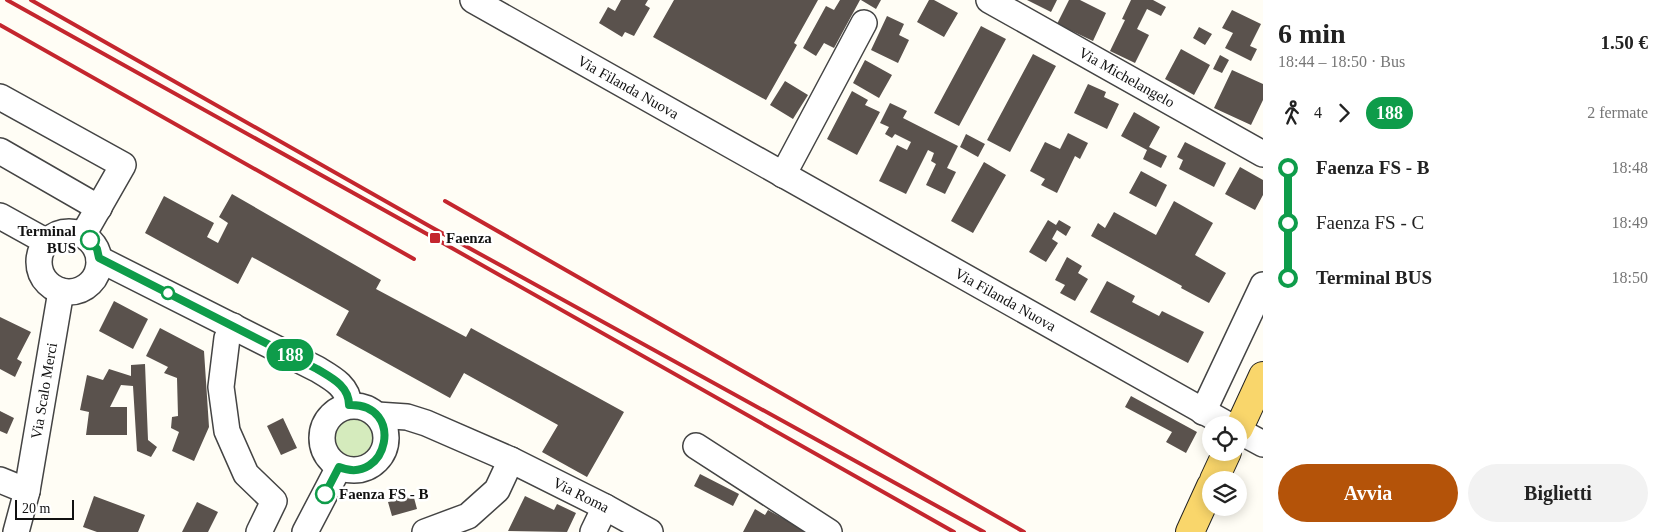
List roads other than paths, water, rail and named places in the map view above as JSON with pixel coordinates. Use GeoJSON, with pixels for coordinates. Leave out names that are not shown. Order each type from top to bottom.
{"type":"FeatureCollection","features":[{"type":"Feature","properties":{"kind":"main road"},"geometry":{"type":"LineString","coordinates":[[1245,416],[1263,376]]}},
{"type":"Feature","properties":{"kind":"main road"},"geometry":{"type":"LineString","coordinates":[[1190,532],[1202,506]]}},
{"type":"Feature","properties":{"kind":"street","name":"Via Filanda Nuova"},"geometry":{"type":"LineString","coordinates":[[473,0],[1211,416]]}},
{"type":"Feature","properties":{"kind":"street","name":"Via Michelangelo"},"geometry":{"type":"LineString","coordinates":[[989,0],[1263,154]]}},
{"type":"Feature","properties":{"kind":"street"},"geometry":{"type":"LineString","coordinates":[[783,175],[864,23]]}},
{"type":"Feature","properties":{"kind":"street"},"geometry":{"type":"LineString","coordinates":[[0,97],[123,165],[84,235]]}},
{"type":"Feature","properties":{"kind":"street"},"geometry":{"type":"LineString","coordinates":[[0,151],[99,208]]}},
{"type":"Feature","properties":{"kind":"street"},"geometry":{"type":"LineString","coordinates":[[0,216],[46,242]]}},
{"type":"Feature","properties":{"kind":"street"},"geometry":{"type":"LineString","coordinates":[[64,232],[84,235],[97,249],[99,268],[89,285],[80,290],[61,291],[45,279],[40,270],[39,260],[46,242],[64,232]]}},
{"type":"Feature","properties":{"kind":"street"},"geometry":{"type":"LineString","coordinates":[[99,258],[317,369],[337,382],[349,395],[349,405]]}},
{"type":"Feature","properties":{"kind":"street"},"geometry":{"type":"LineString","coordinates":[[1203,412],[1263,285]]}},
{"type":"Feature","properties":{"kind":"street","name":"Via Scalo Merci"},"geometry":{"type":"LineString","coordinates":[[16,532],[27,492],[61,291]]}},
{"type":"Feature","properties":{"kind":"street"},"geometry":{"type":"LineString","coordinates":[[233,326],[226,338],[221,387],[227,431],[246,474],[274,501],[259,532]]}},
{"type":"Feature","properties":{"kind":"street"},"geometry":{"type":"LineString","coordinates":[[349,405],[366,406],[377,415],[384,434],[382,452],[372,464],[364,468],[339,466],[323,448],[323,430],[332,414],[349,405]]}},
{"type":"Feature","properties":{"kind":"street","name":"Via Roma"},"geometry":{"type":"LineString","coordinates":[[377,415],[407,418],[426,423],[511,460],[605,506],[650,532]]}},
{"type":"Feature","properties":{"kind":"street"},"geometry":{"type":"LineString","coordinates":[[1247,434],[1263,444]]}},
{"type":"Feature","properties":{"kind":"street"},"geometry":{"type":"LineString","coordinates":[[696,446],[828,532]]}},
{"type":"Feature","properties":{"kind":"street"},"geometry":{"type":"LineString","coordinates":[[426,532],[468,516],[497,490],[511,460]]}},
{"type":"Feature","properties":{"kind":"street"},"geometry":{"type":"LineString","coordinates":[[305,532],[339,466]]}},
{"type":"Feature","properties":{"kind":"street"},"geometry":{"type":"LineString","coordinates":[[0,480],[27,492]]}},
{"type":"Feature","properties":{"kind":"street"},"geometry":{"type":"LineString","coordinates":[[593,532],[605,506]]}},
{"type":"Feature","properties":{"kind":"railway"},"geometry":{"type":"LineString","coordinates":[[7,0],[427,234],[954,532]]}},
{"type":"Feature","properties":{"kind":"railway"},"geometry":{"type":"LineString","coordinates":[[31,0],[431,227],[984,532]]}},
{"type":"Feature","properties":{"kind":"railway"},"geometry":{"type":"LineString","coordinates":[[0,25],[414,259]]}},
{"type":"Feature","properties":{"kind":"railway"},"geometry":{"type":"LineString","coordinates":[[445,201],[1024,532]]}},
{"type":"Feature","properties":{"kind":"place","name":"Faenza"},"geometry":{"type":"Point","coordinates":[435,238]}},
{"type":"Feature","properties":{"kind":"place","name":"Terminal BUS"},"geometry":{"type":"Point","coordinates":[90,240]}},
{"type":"Feature","properties":{"kind":"place","name":"Faenza FS - B"},"geometry":{"type":"Point","coordinates":[325,494]}}]}
